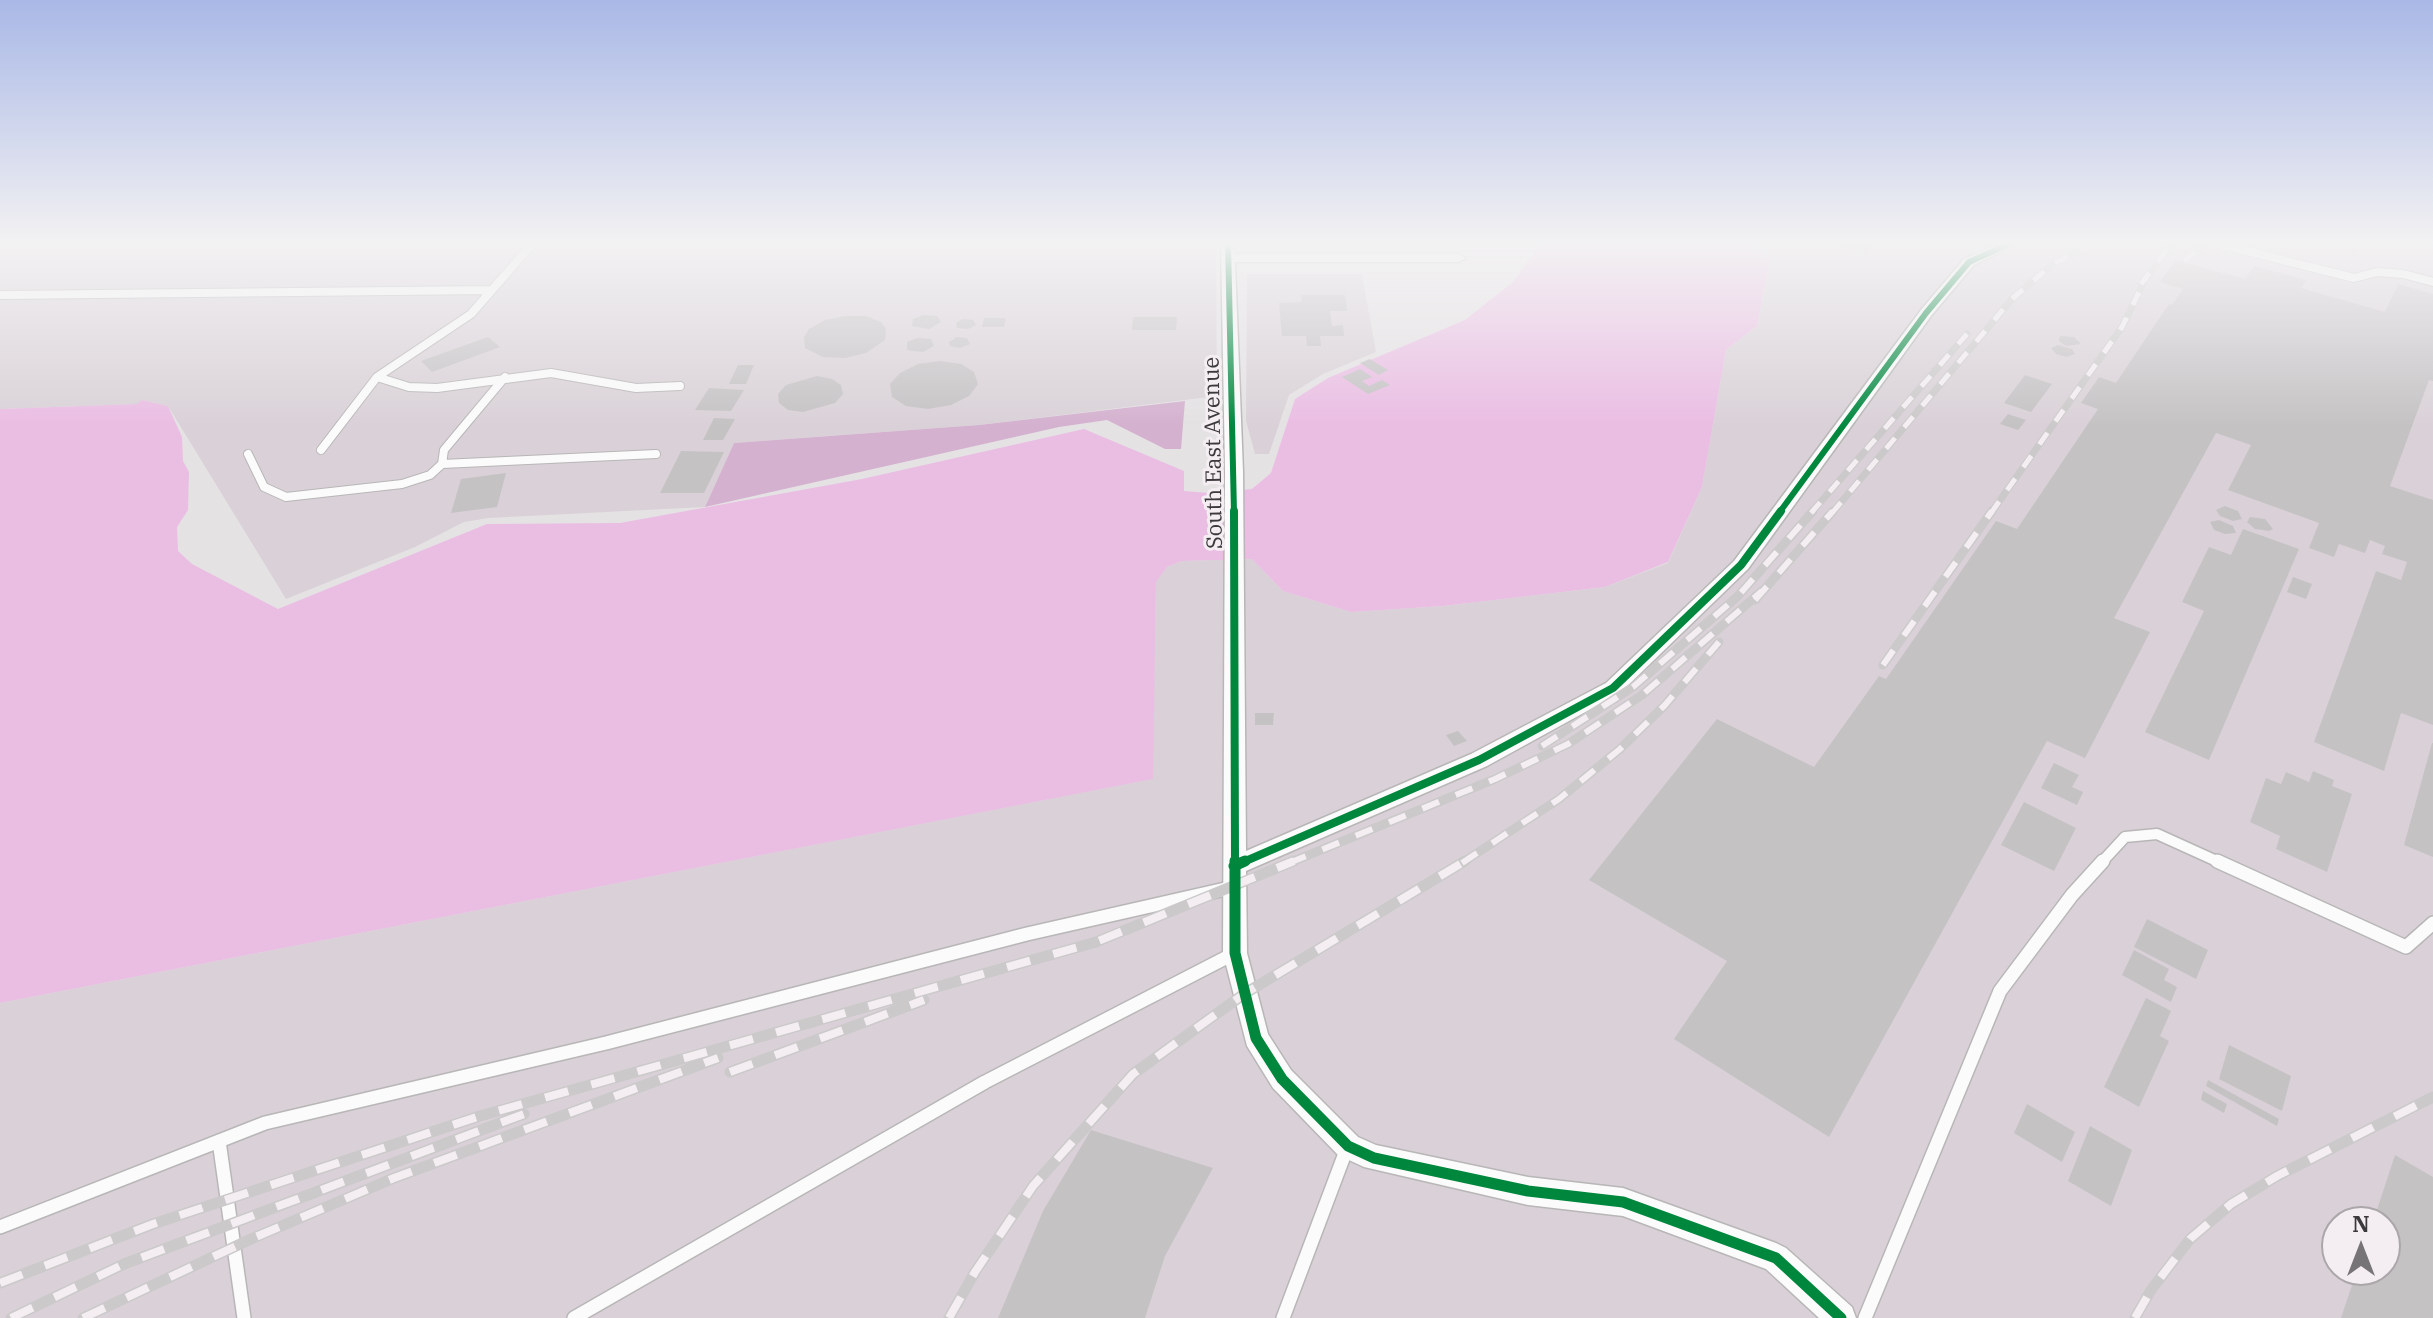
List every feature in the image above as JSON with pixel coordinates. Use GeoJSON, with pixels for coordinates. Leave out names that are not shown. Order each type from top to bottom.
{"type":"FeatureCollection","features":[{"type":"Feature","properties":{"kind":"street","name":"South East Avenue"},"geometry":{"type":"LineString","coordinates":[[1229,305],[1234,472],[1235,953],[1256,1038],[1282,1079],[1348,1146]]}},
{"type":"Feature","properties":{"kind":"street"},"geometry":{"type":"LineString","coordinates":[[1234,876],[1479,760],[1613,688],[1741,565],[1933,305]]}},
{"type":"Feature","properties":{"kind":"street"},"geometry":{"type":"LineString","coordinates":[[1348,1146],[1374,1158],[1513,1188],[1623,1202],[1776,1258],[1841,1318]]}},
{"type":"Feature","properties":{"kind":"lane"},"geometry":{"type":"LineString","coordinates":[[321,450],[377,377],[471,314],[479,305]]}},
{"type":"Feature","properties":{"kind":"lane"},"geometry":{"type":"LineString","coordinates":[[377,377],[409,387],[437,388],[551,373],[636,388],[680,386]]}},
{"type":"Feature","properties":{"kind":"lane"},"geometry":{"type":"LineString","coordinates":[[248,454],[264,487],[286,497],[402,484],[430,475],[442,464],[444,450],[505,377]]}},
{"type":"Feature","properties":{"kind":"lane"},"geometry":{"type":"LineString","coordinates":[[442,464],[656,454]]}},
{"type":"Feature","properties":{"kind":"lane"},"geometry":{"type":"LineString","coordinates":[[1865,1318],[2000,991],[2072,895],[2125,837],[2157,834],[2406,947],[2433,923]]}},
{"type":"Feature","properties":{"kind":"lane"},"geometry":{"type":"LineString","coordinates":[[0,1227],[265,1123],[606,1043],[1027,934],[1234,876]]}},
{"type":"Feature","properties":{"kind":"lane"},"geometry":{"type":"LineString","coordinates":[[574,1318],[985,1082],[1235,953]]}},
{"type":"Feature","properties":{"kind":"lane"},"geometry":{"type":"LineString","coordinates":[[219,1141],[244,1318]]}},
{"type":"Feature","properties":{"kind":"lane"},"geometry":{"type":"LineString","coordinates":[[1283,1318],[1348,1146]]}},
{"type":"Feature","properties":{"kind":"shaded area"},"geometry":{"type":"Polygon","coordinates":[[[0,305],[1216,305],[1217,396],[979,425],[734,443],[705,507],[489,518],[464,522],[415,547],[286,599],[168,406],[142,400],[138,404],[0,409],[0,305]]]}},
{"type":"Feature","properties":{"kind":"shaded area"},"geometry":{"type":"Polygon","coordinates":[[[1247,305],[1367,305],[1376,352],[1323,374],[1289,395],[1269,454],[1255,454],[1246,421],[1247,305]]]}},
{"type":"Feature","properties":{"kind":"shaded area"},"geometry":{"type":"Polygon","coordinates":[[[1485,305],[1761,305],[1757,326],[1726,350],[1702,487],[1668,562],[1605,587],[1443,606],[1351,612],[1283,591],[1252,559],[1182,561],[1167,567],[1156,582],[1153,779],[0,1003],[0,409],[137,404],[142,400],[168,406],[182,437],[183,461],[189,472],[188,510],[177,527],[178,551],[192,564],[278,609],[487,524],[620,523],[862,479],[1084,429],[1184,471],[1184,491],[1209,493],[1252,489],[1271,473],[1295,399],[1328,378],[1465,320],[1485,305]]]}},
{"type":"Feature","properties":{"kind":"shaded area"},"geometry":{"type":"Polygon","coordinates":[[[1761,305],[2433,305],[2433,1318],[0,1318],[0,1003],[1152,779],[1156,581],[1167,567],[1182,561],[1252,559],[1283,591],[1351,612],[1443,606],[1605,587],[1668,563],[1702,487],[1726,350],[1757,326],[1761,305]]]}},
{"type":"Feature","properties":{"kind":"shaded area"},"geometry":{"type":"Polygon","coordinates":[[[1185,401],[1181,449],[1165,449],[1107,420],[1059,427],[705,507],[734,443],[979,425],[1185,401]]]}},
{"type":"Feature","properties":{"kind":"building"},"geometry":{"type":"Polygon","coordinates":[[[1279,305],[1346,305],[1347,311],[1330,311],[1332,326],[1343,325],[1344,336],[1320,336],[1321,346],[1307,346],[1306,336],[1282,336],[1279,305]]]}},
{"type":"Feature","properties":{"kind":"building"},"geometry":{"type":"Polygon","coordinates":[[[2169,305],[2359,305],[2385,312],[2388,305],[2433,305],[2433,381],[2429,380],[2390,486],[2433,500],[2433,725],[2401,713],[2384,771],[2314,742],[2376,571],[2401,580],[2407,562],[2382,554],[2385,546],[2370,540],[2365,553],[2339,544],[2334,557],[2309,548],[2319,523],[2228,490],[2251,445],[2216,433],[2114,618],[2150,632],[2085,758],[2047,741],[1829,1137],[1674,1039],[1727,961],[1589,880],[1717,719],[1814,767],[1879,676],[1886,679],[1996,521],[2017,529],[2098,409],[2081,403],[2099,377],[2116,383],[2169,305]]]}},
{"type":"Feature","properties":{"kind":"building"},"geometry":{"type":"Polygon","coordinates":[[[923,315],[937,316],[941,322],[929,329],[912,326],[913,319],[923,315]]]}},
{"type":"Feature","properties":{"kind":"building"},"geometry":{"type":"Polygon","coordinates":[[[866,316],[881,322],[886,329],[885,340],[866,353],[845,358],[823,357],[805,348],[804,337],[809,329],[825,320],[866,316]]]}},
{"type":"Feature","properties":{"kind":"building"},"geometry":{"type":"Polygon","coordinates":[[[1133,317],[1177,317],[1176,330],[1132,330],[1133,317]]]}},
{"type":"Feature","properties":{"kind":"building"},"geometry":{"type":"Polygon","coordinates":[[[984,318],[1006,318],[1004,327],[982,327],[984,318]]]}},
{"type":"Feature","properties":{"kind":"building"},"geometry":{"type":"Polygon","coordinates":[[[963,319],[973,320],[976,325],[968,329],[957,328],[956,323],[963,319]]]}},
{"type":"Feature","properties":{"kind":"building"},"geometry":{"type":"Polygon","coordinates":[[[2060,336],[2074,337],[2081,344],[2066,346],[2059,341],[2060,336]]]}},
{"type":"Feature","properties":{"kind":"building"},"geometry":{"type":"Polygon","coordinates":[[[488,337],[500,347],[432,372],[421,361],[488,337]]]}},
{"type":"Feature","properties":{"kind":"building"},"geometry":{"type":"Polygon","coordinates":[[[957,337],[967,338],[970,344],[960,348],[950,346],[949,342],[957,337]]]}},
{"type":"Feature","properties":{"kind":"building"},"geometry":{"type":"Polygon","coordinates":[[[917,338],[931,339],[934,346],[923,352],[907,350],[907,342],[917,338]]]}},
{"type":"Feature","properties":{"kind":"building"},"geometry":{"type":"Polygon","coordinates":[[[2058,345],[2072,349],[2075,354],[2066,357],[2056,354],[2051,348],[2058,345]]]}},
{"type":"Feature","properties":{"kind":"building"},"geometry":{"type":"Polygon","coordinates":[[[1370,359],[1388,370],[1379,375],[1360,363],[1370,359]]]}},
{"type":"Feature","properties":{"kind":"building"},"geometry":{"type":"Polygon","coordinates":[[[940,361],[961,364],[974,372],[978,384],[969,396],[951,405],[928,409],[906,406],[892,397],[890,384],[900,373],[918,364],[940,361]]]}},
{"type":"Feature","properties":{"kind":"building"},"geometry":{"type":"Polygon","coordinates":[[[738,365],[754,365],[746,384],[729,384],[738,365]]]}},
{"type":"Feature","properties":{"kind":"building"},"geometry":{"type":"Polygon","coordinates":[[[1360,369],[1372,377],[1362,381],[1369,386],[1382,380],[1390,385],[1368,394],[1342,377],[1360,369]]]}},
{"type":"Feature","properties":{"kind":"building"},"geometry":{"type":"Polygon","coordinates":[[[2025,375],[2052,384],[2031,412],[2004,403],[2025,375]]]}},
{"type":"Feature","properties":{"kind":"building"},"geometry":{"type":"Polygon","coordinates":[[[817,376],[832,379],[841,385],[843,394],[835,403],[803,412],[788,410],[779,403],[778,394],[786,385],[817,376]]]}},
{"type":"Feature","properties":{"kind":"building"},"geometry":{"type":"Polygon","coordinates":[[[709,388],[744,390],[731,411],[695,410],[709,388]]]}},
{"type":"Feature","properties":{"kind":"building"},"geometry":{"type":"Polygon","coordinates":[[[2008,414],[2026,420],[2018,430],[2000,424],[2008,414]]]}},
{"type":"Feature","properties":{"kind":"building"},"geometry":{"type":"Polygon","coordinates":[[[714,418],[735,419],[723,440],[703,440],[714,418]]]}},
{"type":"Feature","properties":{"kind":"building"},"geometry":{"type":"Polygon","coordinates":[[[681,451],[724,452],[704,493],[660,493],[681,451]]]}},
{"type":"Feature","properties":{"kind":"building"},"geometry":{"type":"Polygon","coordinates":[[[506,473],[497,507],[451,513],[461,479],[506,473]]]}},
{"type":"Feature","properties":{"kind":"building"},"geometry":{"type":"Polygon","coordinates":[[[2225,506],[2238,511],[2242,519],[2233,521],[2220,516],[2216,510],[2225,506]]]}},
{"type":"Feature","properties":{"kind":"building"},"geometry":{"type":"Polygon","coordinates":[[[2250,517],[2265,519],[2273,529],[2255,529],[2247,522],[2250,517]]]}},
{"type":"Feature","properties":{"kind":"building"},"geometry":{"type":"Polygon","coordinates":[[[2219,520],[2233,526],[2236,533],[2225,534],[2214,530],[2210,522],[2219,520]]]}},
{"type":"Feature","properties":{"kind":"building"},"geometry":{"type":"Polygon","coordinates":[[[2243,529],[2299,549],[2209,760],[2145,732],[2204,611],[2182,602],[2209,547],[2231,555],[2243,529]]]}},
{"type":"Feature","properties":{"kind":"building"},"geometry":{"type":"Polygon","coordinates":[[[2293,577],[2312,584],[2306,599],[2287,592],[2293,577]]]}},
{"type":"Feature","properties":{"kind":"building"},"geometry":{"type":"Polygon","coordinates":[[[1255,713],[1274,713],[1273,725],[1255,725],[1255,713]]]}},
{"type":"Feature","properties":{"kind":"building"},"geometry":{"type":"Polygon","coordinates":[[[1458,731],[1467,741],[1454,746],[1446,735],[1458,731]]]}},
{"type":"Feature","properties":{"kind":"building"},"geometry":{"type":"Polygon","coordinates":[[[2433,743],[2433,857],[2404,845],[2433,743]]]}},
{"type":"Feature","properties":{"kind":"building"},"geometry":{"type":"Polygon","coordinates":[[[2054,763],[2079,775],[2072,787],[2083,792],[2077,805],[2041,788],[2054,763]]]}},
{"type":"Feature","properties":{"kind":"building"},"geometry":{"type":"Polygon","coordinates":[[[2313,771],[2334,780],[2332,786],[2352,794],[2327,872],[2276,849],[2280,836],[2250,822],[2266,778],[2281,784],[2286,772],[2309,782],[2313,771]]]}},
{"type":"Feature","properties":{"kind":"building"},"geometry":{"type":"Polygon","coordinates":[[[2024,802],[2076,828],[2054,871],[2001,845],[2024,802]]]}},
{"type":"Feature","properties":{"kind":"building"},"geometry":{"type":"Polygon","coordinates":[[[2147,919],[2208,950],[2196,979],[2134,947],[2147,919]]]}},
{"type":"Feature","properties":{"kind":"building"},"geometry":{"type":"Polygon","coordinates":[[[2134,950],[2169,969],[2164,980],[2177,987],[2171,1002],[2122,975],[2134,950]]]}},
{"type":"Feature","properties":{"kind":"building"},"geometry":{"type":"Polygon","coordinates":[[[2146,998],[2171,1011],[2160,1036],[2169,1041],[2139,1107],[2104,1087],[2146,998]]]}},
{"type":"Feature","properties":{"kind":"building"},"geometry":{"type":"Polygon","coordinates":[[[2229,1045],[2291,1076],[2282,1111],[2219,1079],[2229,1045]]]}},
{"type":"Feature","properties":{"kind":"building"},"geometry":{"type":"Polygon","coordinates":[[[2208,1080],[2279,1119],[2277,1126],[2206,1086],[2208,1080]]]}},
{"type":"Feature","properties":{"kind":"building"},"geometry":{"type":"Polygon","coordinates":[[[2203,1091],[2227,1104],[2224,1113],[2201,1100],[2203,1091]]]}},
{"type":"Feature","properties":{"kind":"building"},"geometry":{"type":"Polygon","coordinates":[[[2027,1104],[2075,1132],[2062,1162],[2014,1133],[2027,1104]]]}},
{"type":"Feature","properties":{"kind":"building"},"geometry":{"type":"Polygon","coordinates":[[[2090,1126],[2132,1150],[2111,1206],[2068,1181],[2090,1126]]]}},
{"type":"Feature","properties":{"kind":"building"},"geometry":{"type":"Polygon","coordinates":[[[1091,1130],[1213,1168],[1165,1256],[1145,1318],[998,1318],[1043,1211],[1091,1130]]]}},
{"type":"Feature","properties":{"kind":"building"},"geometry":{"type":"Polygon","coordinates":[[[2395,1155],[2433,1177],[2433,1318],[2341,1318],[2352,1286],[2401,1286],[2401,1206],[2378,1206],[2395,1155]]]}},
{"type":"Feature","properties":{"kind":"railway"},"geometry":{"type":"LineString","coordinates":[[1832,513],[2007,305]]}},
{"type":"Feature","properties":{"kind":"railway"},"geometry":{"type":"LineString","coordinates":[[1991,513],[2122,327],[2133,305]]}},
{"type":"Feature","properties":{"kind":"railway"},"geometry":{"type":"LineString","coordinates":[[1811,513],[1967,334]]}},
{"type":"Feature","properties":{"kind":"railway"},"geometry":{"type":"LineString","coordinates":[[1542,746],[1633,687],[1738,596],[1813,511]]}},
{"type":"Feature","properties":{"kind":"railway"},"geometry":{"type":"LineString","coordinates":[[1755,600],[1833,511]]}},
{"type":"Feature","properties":{"kind":"railway"},"geometry":{"type":"LineString","coordinates":[[1883,665],[1992,511]]}},
{"type":"Feature","properties":{"kind":"railway"},"geometry":{"type":"LineString","coordinates":[[1289,863],[1495,779],[1568,744],[1642,695],[1762,591]]}},
{"type":"Feature","properties":{"kind":"railway"},"geometry":{"type":"LineString","coordinates":[[1462,863],[1559,799],[1620,749],[1664,706],[1719,642]]}},
{"type":"Feature","properties":{"kind":"railway"},"geometry":{"type":"LineString","coordinates":[[0,1283],[153,1224],[480,1116],[1096,942],[1294,861]]}},
{"type":"Feature","properties":{"kind":"railway"},"geometry":{"type":"LineString","coordinates":[[949,1318],[975,1272],[1033,1186],[1133,1074],[1244,994],[1465,861]]}},
{"type":"Feature","properties":{"kind":"railway"},"geometry":{"type":"LineString","coordinates":[[730,1072],[924,1000]]}},
{"type":"Feature","properties":{"kind":"railway"},"geometry":{"type":"LineString","coordinates":[[83,1318],[251,1239],[394,1178],[718,1058]]}},
{"type":"Feature","properties":{"kind":"railway"},"geometry":{"type":"LineString","coordinates":[[2135,1318],[2151,1290],[2190,1239],[2231,1204],[2277,1176],[2433,1097]]}},
{"type":"Feature","properties":{"kind":"railway"},"geometry":{"type":"LineString","coordinates":[[11,1318],[124,1264],[524,1114]]}},
{"type":"Feature","properties":{"kind":"cycle path"},"geometry":{"type":"LineString","coordinates":[[1230,305],[1234,472],[1235,953],[1256,1038],[1282,1079],[1348,1146],[1374,1158],[1528,1191],[1623,1202],[1776,1258],[1841,1318]]}},
{"type":"Feature","properties":{"kind":"cycle path"},"geometry":{"type":"LineString","coordinates":[[1234,866],[1479,760],[1613,688],[1741,565],[1933,305]]}}]}
